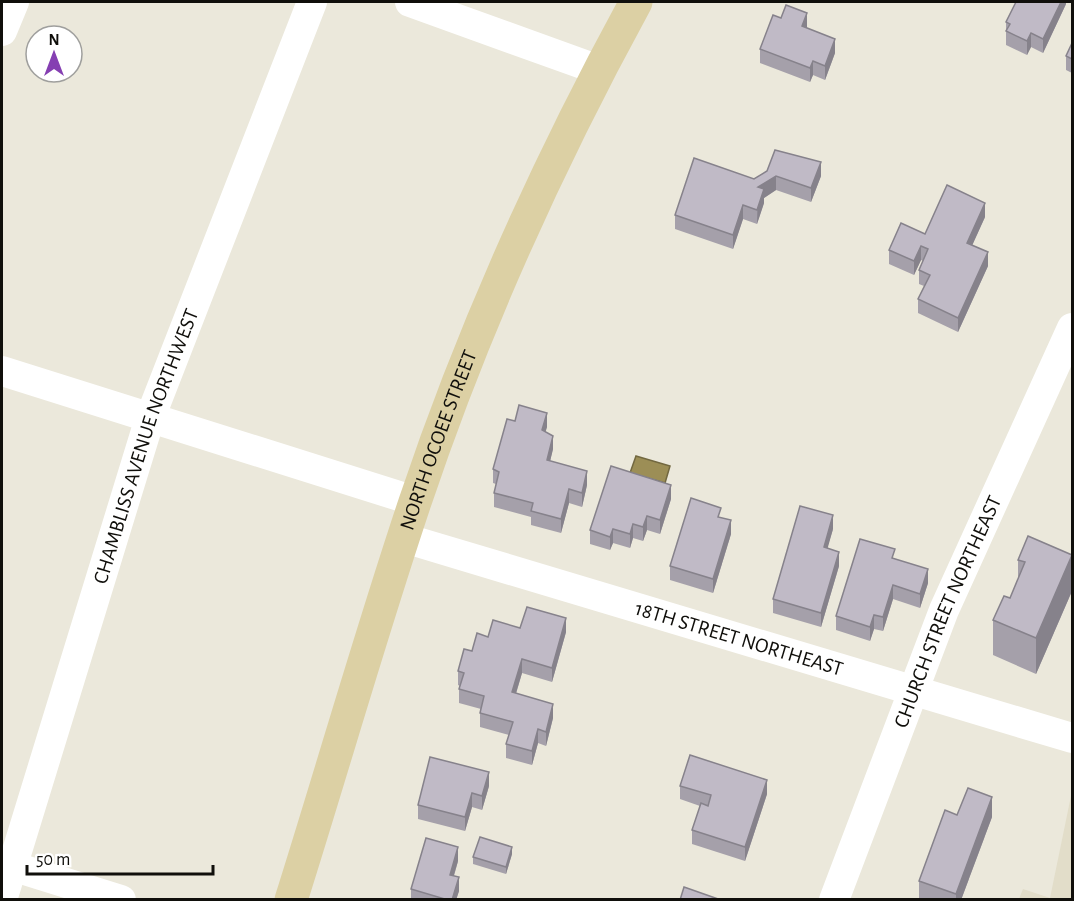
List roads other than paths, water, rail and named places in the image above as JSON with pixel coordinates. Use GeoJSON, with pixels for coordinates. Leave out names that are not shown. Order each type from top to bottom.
{"type":"FeatureCollection","features":[{"type":"Feature","properties":{"kind":"main road","name":"NORTH OCOEE STREET"},"geometry":{"type":"LineString","coordinates":[[291,900],[415,501],[483,322],[534,206],[599,70],[636,2]]}},
{"type":"Feature","properties":{"kind":"street"},"geometry":{"type":"LineString","coordinates":[[2,31],[14,2]]}},
{"type":"Feature","properties":{"kind":"street","name":"CHAMBLISS AVENUE NORTHWEST"},"geometry":{"type":"LineString","coordinates":[[2,900],[7,865],[150,418],[312,2]]}},
{"type":"Feature","properties":{"kind":"street"},"geometry":{"type":"LineString","coordinates":[[410,2],[599,70]]}},
{"type":"Feature","properties":{"kind":"street","name":"CHURCH STREET NORTHEAST"},"geometry":{"type":"LineString","coordinates":[[834,900],[944,610],[1072,328]]}},
{"type":"Feature","properties":{"kind":"street"},"geometry":{"type":"LineString","coordinates":[[2,371],[415,501]]}},
{"type":"Feature","properties":{"kind":"street","name":"18TH STREET NORTHEAST"},"geometry":{"type":"LineString","coordinates":[[404,538],[1072,738]]}},
{"type":"Feature","properties":{"kind":"street"},"geometry":{"type":"LineString","coordinates":[[7,865],[121,900]]}}]}
